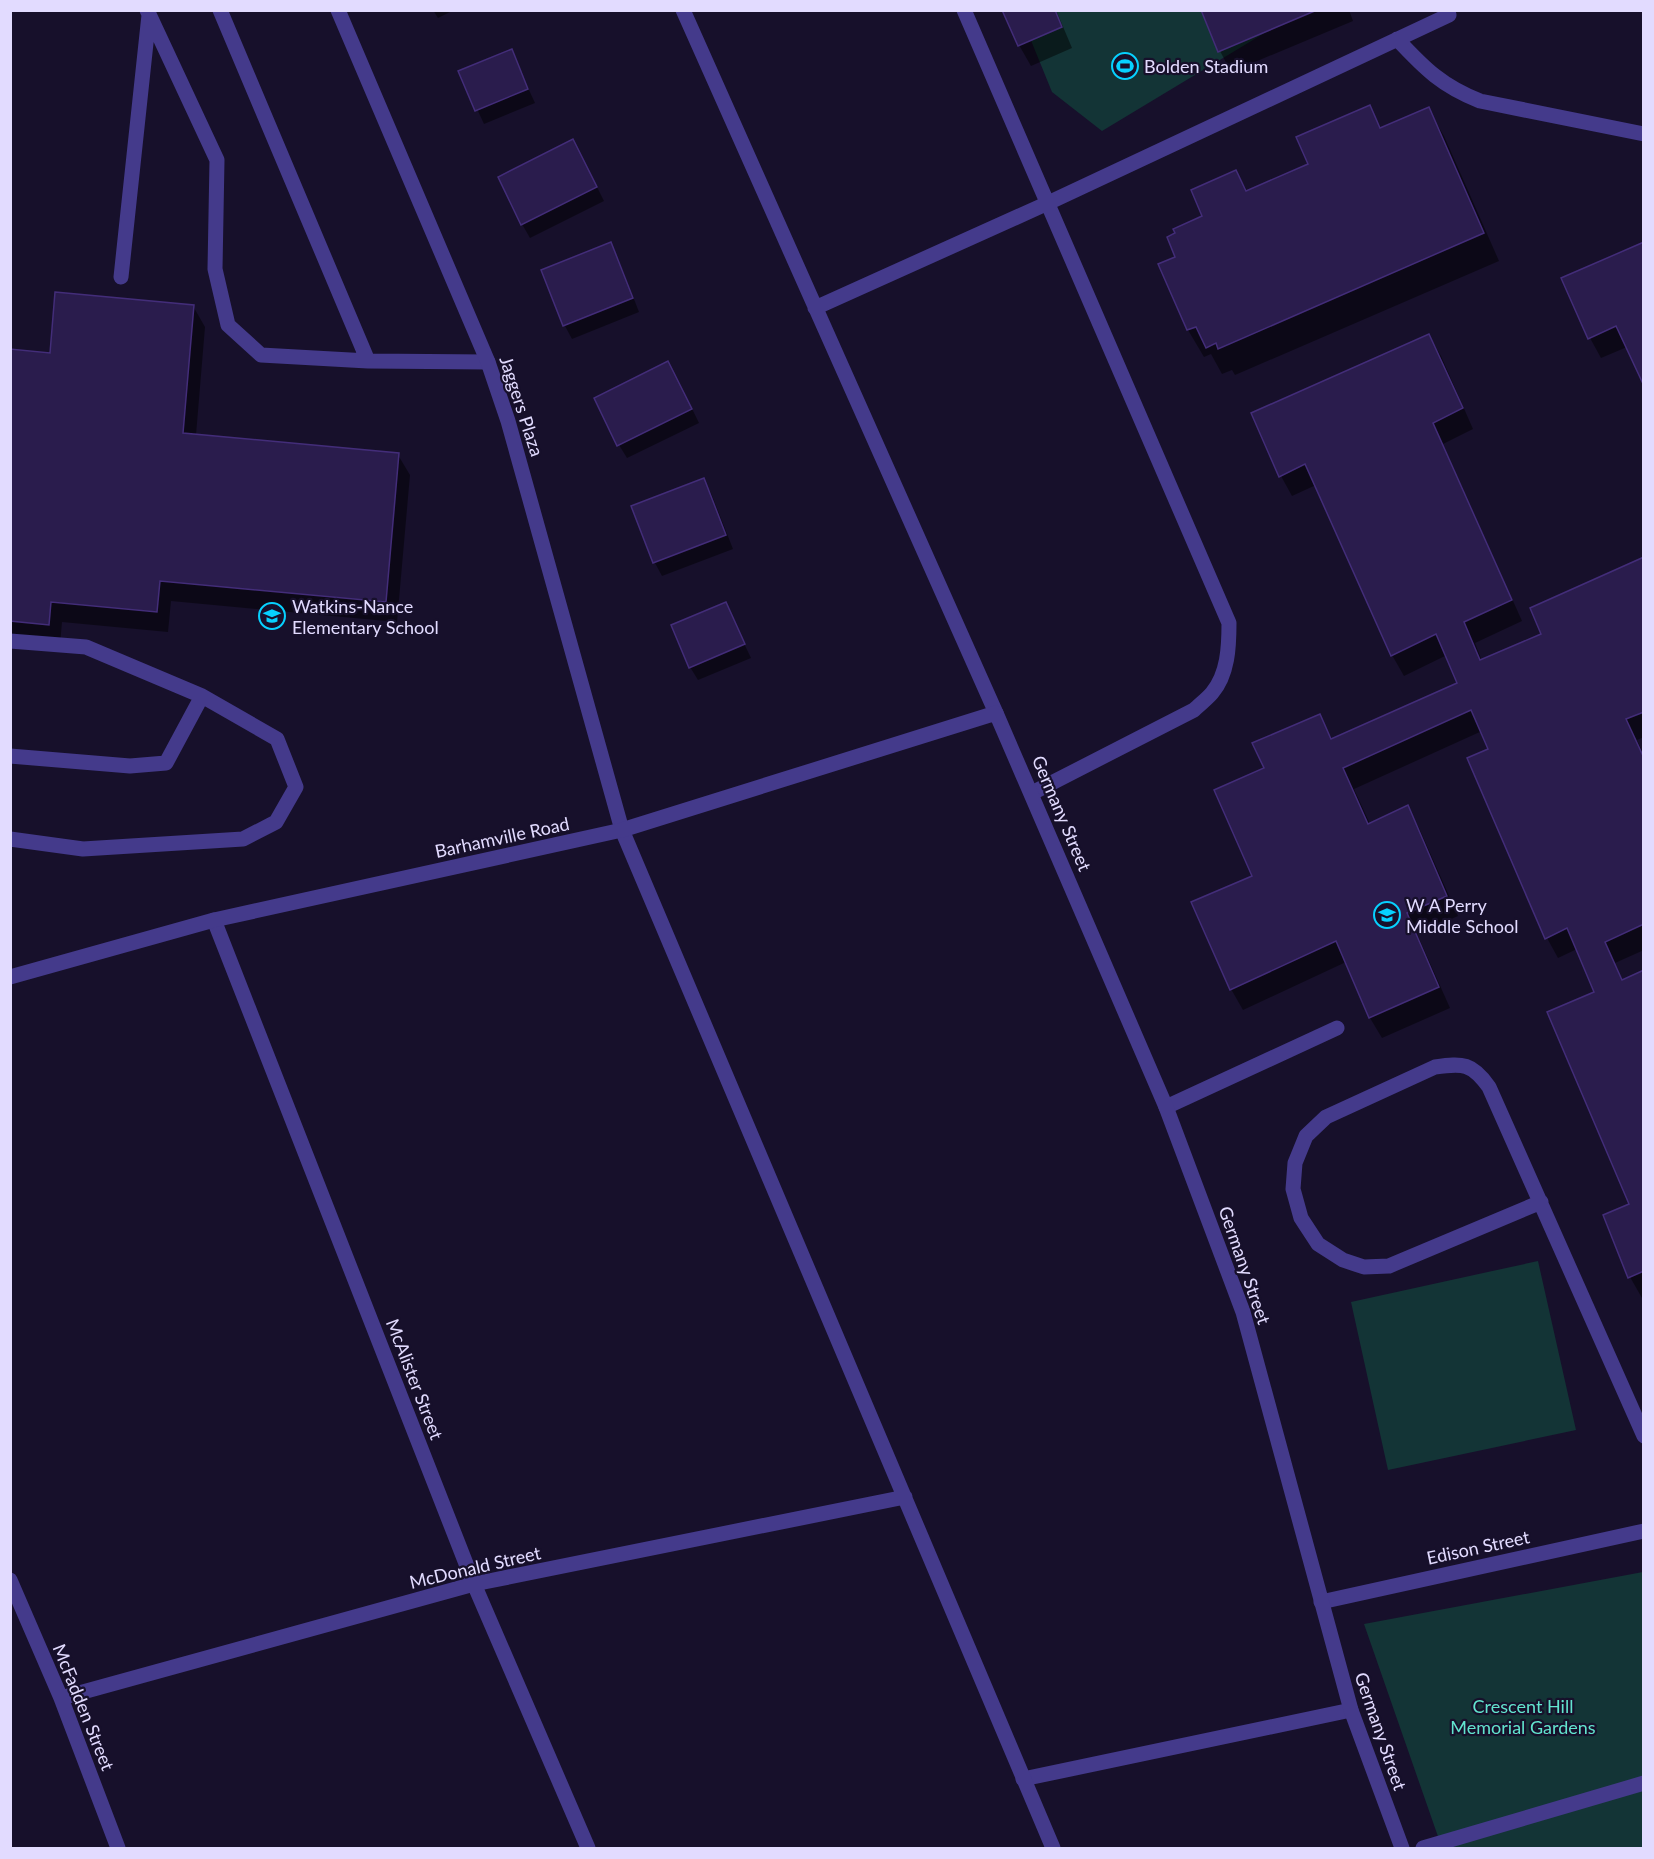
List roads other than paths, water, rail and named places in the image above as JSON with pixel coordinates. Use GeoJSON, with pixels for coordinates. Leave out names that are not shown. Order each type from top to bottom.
{"type":"FeatureCollection","features":[{"type":"Feature","properties":{"kind":"street"},"geometry":{"type":"LineString","coordinates":[[220,10],[368,361]]}},
{"type":"Feature","properties":{"kind":"street","name":"Jaggers Plaza"},"geometry":{"type":"LineString","coordinates":[[338,10],[488,362],[508,421],[622,830]]}},
{"type":"Feature","properties":{"kind":"street","name":"Germany Street"},"geometry":{"type":"LineString","coordinates":[[682,10],[1032,793],[1166,1107],[1243,1312],[1351,1710],[1402,1848]]}},
{"type":"Feature","properties":{"kind":"street"},"geometry":{"type":"LineString","coordinates":[[964,10],[1217,592],[1228,623],[1229,646],[1226,663],[1214,692],[1194,710],[1032,793]]}},
{"type":"Feature","properties":{"kind":"street"},"geometry":{"type":"LineString","coordinates":[[148,13],[217,160],[215,269],[228,325],[261,355],[368,361],[488,362]]}},
{"type":"Feature","properties":{"kind":"street"},"geometry":{"type":"LineString","coordinates":[[121,277],[148,13]]}},
{"type":"Feature","properties":{"kind":"street"},"geometry":{"type":"LineString","coordinates":[[815,308],[1048,203],[1449,15]]}},
{"type":"Feature","properties":{"kind":"street"},"geometry":{"type":"LineString","coordinates":[[1397,39],[1427,71],[1443,83],[1457,92],[1480,101],[1644,134]]}},
{"type":"Feature","properties":{"kind":"street"},"geometry":{"type":"LineString","coordinates":[[10,641],[86,647],[202,696],[277,739],[296,787],[276,822],[243,839],[83,849],[10,839]]}},
{"type":"Feature","properties":{"kind":"street"},"geometry":{"type":"LineString","coordinates":[[10,756],[130,766],[166,763],[202,696]]}},
{"type":"Feature","properties":{"kind":"street","name":"Barhamville Road"},"geometry":{"type":"LineString","coordinates":[[10,977],[214,920],[622,830],[996,713]]}},
{"type":"Feature","properties":{"kind":"street"},"geometry":{"type":"LineString","coordinates":[[622,830],[1053,1848]]}},
{"type":"Feature","properties":{"kind":"street","name":"McAlister Street"},"geometry":{"type":"LineString","coordinates":[[214,920],[474,1584],[588,1848]]}},
{"type":"Feature","properties":{"kind":"street"},"geometry":{"type":"LineString","coordinates":[[1166,1107],[1337,1028]]}},
{"type":"Feature","properties":{"kind":"street"},"geometry":{"type":"LineString","coordinates":[[1541,1202],[1389,1266],[1365,1267],[1343,1260],[1318,1244],[1301,1218],[1293,1189],[1295,1163],[1306,1136],[1326,1117],[1435,1067],[1465,1066],[1478,1072],[1490,1087],[1541,1202],[1644,1436]]}},
{"type":"Feature","properties":{"kind":"street","name":"McDonald Street"},"geometry":{"type":"LineString","coordinates":[[60,1698],[474,1584],[904,1497]]}},
{"type":"Feature","properties":{"kind":"street","name":"Edison Street"},"geometry":{"type":"LineString","coordinates":[[1321,1602],[1644,1531]]}},
{"type":"Feature","properties":{"kind":"street","name":"McFadden Street"},"geometry":{"type":"LineString","coordinates":[[10,1580],[60,1698],[118,1848]]}},
{"type":"Feature","properties":{"kind":"street"},"geometry":{"type":"LineString","coordinates":[[1023,1779],[1351,1710]]}},
{"type":"Feature","properties":{"kind":"street"},"geometry":{"type":"LineString","coordinates":[[1423,1848],[1644,1784]]}},
{"type":"Feature","properties":{"kind":"place","name":"Bolden Stadium"},"geometry":{"type":"Point","coordinates":[1125,66]}},
{"type":"Feature","properties":{"kind":"place","name":"Watkins-Nance Elementary School"},"geometry":{"type":"Point","coordinates":[272,616]}},
{"type":"Feature","properties":{"kind":"place","name":"W A Perry Middle School"},"geometry":{"type":"Point","coordinates":[1387,915]}},
{"type":"Feature","properties":{"kind":"park label","name":"Crescent Hill Memorial Gardens"},"geometry":{"type":"Point","coordinates":[1523,1716]}}]}
